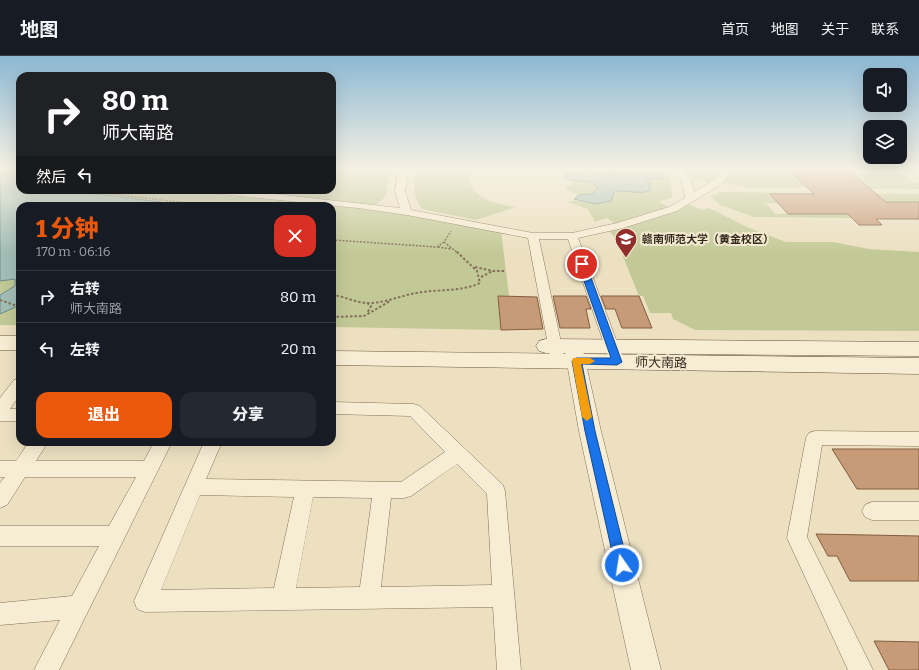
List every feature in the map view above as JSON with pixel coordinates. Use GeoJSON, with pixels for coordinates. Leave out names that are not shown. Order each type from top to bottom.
{"type":"FeatureCollection","features":[{"type":"Feature","properties":{"kind":"main road"},"geometry":{"type":"LineString","coordinates":[[0,343],[16,343]]}},
{"type":"Feature","properties":{"kind":"main road","name":"师大南路"},"geometry":{"type":"LineString","coordinates":[[336,344],[919,366]]}},
{"type":"Feature","properties":{"kind":"main road","name":"师大南路"},"geometry":{"type":"LineString","coordinates":[[614,354],[919,349]]}},
{"type":"Feature","properties":{"kind":"main road","name":"师大南路"},"geometry":{"type":"LineString","coordinates":[[336,358],[565,353]]}},
{"type":"Feature","properties":{"kind":"main road"},"geometry":{"type":"LineString","coordinates":[[0,356],[16,356]]}},
{"type":"Feature","properties":{"kind":"street"},"geometry":{"type":"LineString","coordinates":[[277,197],[331,202]]}},
{"type":"Feature","properties":{"kind":"street"},"geometry":{"type":"LineString","coordinates":[[401,197],[407,212]]}},
{"type":"Feature","properties":{"kind":"street"},"geometry":{"type":"LineString","coordinates":[[336,203],[407,212],[533,236],[572,236],[649,218],[673,209],[695,197]]}},
{"type":"Feature","properties":{"kind":"street"},"geometry":{"type":"LineString","coordinates":[[533,236],[565,353],[590,431],[646,670]]}},
{"type":"Feature","properties":{"kind":"street"},"geometry":{"type":"LineString","coordinates":[[572,236],[614,354]]}},
{"type":"Feature","properties":{"kind":"street"},"geometry":{"type":"LineString","coordinates":[[0,409],[16,389]]}},
{"type":"Feature","properties":{"kind":"street"},"geometry":{"type":"LineString","coordinates":[[336,408],[414,410],[496,491],[509,670]]}},
{"type":"Feature","properties":{"kind":"street"},"geometry":{"type":"LineString","coordinates":[[0,414],[16,415]]}},
{"type":"Feature","properties":{"kind":"street"},"geometry":{"type":"LineString","coordinates":[[861,670],[796,538],[815,438],[919,438]]}},
{"type":"Feature","properties":{"kind":"street"},"geometry":{"type":"LineString","coordinates":[[0,499],[36,446]]}},
{"type":"Feature","properties":{"kind":"street"},"geometry":{"type":"LineString","coordinates":[[46,670],[161,446]]}},
{"type":"Feature","properties":{"kind":"street"},"geometry":{"type":"LineString","coordinates":[[211,446],[146,601],[503,596]]}},
{"type":"Feature","properties":{"kind":"street"},"geometry":{"type":"LineString","coordinates":[[195,487],[404,490],[458,453]]}},
{"type":"Feature","properties":{"kind":"street"},"geometry":{"type":"LineString","coordinates":[[0,469],[149,468]]}},
{"type":"Feature","properties":{"kind":"street"},"geometry":{"type":"LineString","coordinates":[[283,599],[305,489]]}},
{"type":"Feature","properties":{"kind":"street"},"geometry":{"type":"LineString","coordinates":[[369,598],[382,490]]}},
{"type":"Feature","properties":{"kind":"street"},"geometry":{"type":"LineString","coordinates":[[872,511],[919,511]]}},
{"type":"Feature","properties":{"kind":"street"},"geometry":{"type":"LineString","coordinates":[[0,536],[115,536]]}},
{"type":"Feature","properties":{"kind":"street"},"geometry":{"type":"LineString","coordinates":[[0,614],[78,607]]}},
{"type":"Feature","properties":{"kind":"path"},"geometry":{"type":"LineString","coordinates":[[134,197],[179,202]]}},
{"type":"Feature","properties":{"kind":"path"},"geometry":{"type":"LineString","coordinates":[[437,247],[444,242],[457,222]]}},
{"type":"Feature","properties":{"kind":"path"},"geometry":{"type":"LineString","coordinates":[[336,240],[451,249]]}},
{"type":"Feature","properties":{"kind":"path"},"geometry":{"type":"LineString","coordinates":[[444,242],[475,267],[493,271],[505,271]]}},
{"type":"Feature","properties":{"kind":"path"},"geometry":{"type":"LineString","coordinates":[[475,267],[481,278]]}},
{"type":"Feature","properties":{"kind":"path"},"geometry":{"type":"LineString","coordinates":[[336,295],[344,296],[367,303],[392,300],[415,293],[470,288],[480,283],[481,278],[493,271]]}},
{"type":"Feature","properties":{"kind":"path"},"geometry":{"type":"LineString","coordinates":[[0,300],[16,306]]}},
{"type":"Feature","properties":{"kind":"path"},"geometry":{"type":"LineString","coordinates":[[336,317],[364,316],[392,300]]}},
{"type":"Feature","properties":{"kind":"path"},"geometry":{"type":"LineString","coordinates":[[364,316],[370,310],[371,306],[367,303]]}},
{"type":"Feature","properties":{"kind":"green space"},"geometry":{"type":"Polygon","coordinates":[[[117,197],[385,197],[374,207],[501,230],[509,296],[498,296],[501,330],[336,327],[336,202],[160,202],[117,197]]]}},
{"type":"Feature","properties":{"kind":"green space"},"geometry":{"type":"Polygon","coordinates":[[[416,197],[481,197],[493,202],[516,207],[476,220],[422,209],[416,197]]]}},
{"type":"Feature","properties":{"kind":"green space"},"geometry":{"type":"Polygon","coordinates":[[[612,197],[672,197],[659,202],[673,209],[685,203],[702,210],[709,208],[749,228],[786,242],[833,242],[869,249],[919,252],[919,331],[695,330],[673,319],[671,313],[650,313],[643,296],[639,296],[616,239],[607,229],[618,226],[607,218],[595,222],[588,209],[568,202],[578,201],[605,203],[611,201],[612,197]]]}},
{"type":"Feature","properties":{"kind":"green space"},"geometry":{"type":"Polygon","coordinates":[[[711,197],[773,197],[778,203],[766,203],[775,214],[846,212],[852,218],[754,217],[720,205],[711,197]]]}},
{"type":"Feature","properties":{"kind":"green space"},"geometry":{"type":"Polygon","coordinates":[[[804,197],[919,197],[919,202],[886,202],[881,197],[804,197]]]}},
{"type":"Feature","properties":{"kind":"green space"},"geometry":{"type":"Polygon","coordinates":[[[15,279],[15,286],[0,295],[0,281],[15,279]]]}},
{"type":"Feature","properties":{"kind":"green space"},"geometry":{"type":"Polygon","coordinates":[[[16,307],[16,325],[0,325],[0,314],[16,307]]]}},
{"type":"Feature","properties":{"kind":"water"},"geometry":{"type":"Polygon","coordinates":[[[0,197],[117,197],[160,202],[16,202],[16,307],[0,314],[0,295],[15,286],[15,279],[0,281],[0,197]]]}},
{"type":"Feature","properties":{"kind":"water"},"geometry":{"type":"Polygon","coordinates":[[[577,197],[612,197],[611,201],[596,204],[574,199],[577,197]]]}},
{"type":"Feature","properties":{"kind":"building"},"geometry":{"type":"Polygon","coordinates":[[[772,197],[880,197],[886,202],[919,202],[919,219],[876,219],[882,225],[859,225],[848,214],[788,214],[772,197]]]}},
{"type":"Feature","properties":{"kind":"building"},"geometry":{"type":"Polygon","coordinates":[[[498,296],[537,297],[543,329],[501,330],[498,296]]]}},
{"type":"Feature","properties":{"kind":"building"},"geometry":{"type":"Polygon","coordinates":[[[553,296],[586,296],[591,309],[586,309],[590,328],[560,328],[553,296]]]}},
{"type":"Feature","properties":{"kind":"building"},"geometry":{"type":"Polygon","coordinates":[[[601,296],[639,296],[652,328],[622,328],[615,309],[606,309],[601,296]]]}},
{"type":"Feature","properties":{"kind":"building"},"geometry":{"type":"Polygon","coordinates":[[[832,449],[919,449],[919,489],[857,489],[832,449]]]}},
{"type":"Feature","properties":{"kind":"building"},"geometry":{"type":"Polygon","coordinates":[[[816,534],[919,536],[919,581],[850,581],[837,556],[828,556],[816,534]]]}},
{"type":"Feature","properties":{"kind":"building"},"geometry":{"type":"Polygon","coordinates":[[[874,641],[919,642],[919,670],[889,670],[874,641]]]}},
{"type":"Feature","properties":{"kind":"slow traffic"},"geometry":{"type":"LineString","coordinates":[[587,417],[576,361],[590,361]]}},
{"type":"Feature","properties":{"kind":"place","name":"赣南师范大学（黄金校区）"},"geometry":{"type":"Point","coordinates":[626,258]}},
{"type":"Feature","properties":{"kind":"route"},"geometry":{"type":"LineString","coordinates":[[582,264],[617,362],[576,361],[590,431],[622,565]]}}]}
